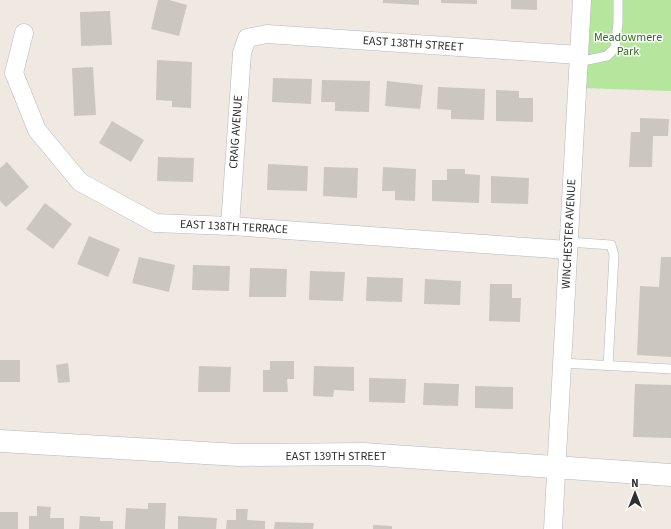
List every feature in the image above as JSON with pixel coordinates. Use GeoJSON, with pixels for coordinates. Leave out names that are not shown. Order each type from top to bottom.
{"type":"FeatureCollection","features":[{"type":"Feature","properties":{"kind":"street","name":"WINCHESTER AVENUE"},"geometry":{"type":"LineString","coordinates":[[553,529],[558,468],[568,246],[582,0]]}},
{"type":"Feature","properties":{"kind":"street","name":"EAST 138TH TERRACE"},"geometry":{"type":"LineString","coordinates":[[24,33],[14,73],[37,130],[80,182],[155,223],[568,246]]}},
{"type":"Feature","properties":{"kind":"street","name":"EAST 138TH STREET"},"geometry":{"type":"LineString","coordinates":[[247,38],[267,34],[578,58]]}},
{"type":"Feature","properties":{"kind":"street","name":"CRAIG AVENUE"},"geometry":{"type":"LineString","coordinates":[[230,226],[242,53],[247,38]]}},
{"type":"Feature","properties":{"kind":"street","name":"EAST 139TH STREET"},"geometry":{"type":"LineString","coordinates":[[0,441],[239,455],[364,454],[671,475]]}},
{"type":"Feature","properties":{"kind":"lane"},"geometry":{"type":"LineString","coordinates":[[578,58],[607,56],[615,48],[618,23],[618,0]]}},
{"type":"Feature","properties":{"kind":"lane"},"geometry":{"type":"LineString","coordinates":[[568,246],[610,245],[614,255],[608,366]]}},
{"type":"Feature","properties":{"kind":"lane"},"geometry":{"type":"LineString","coordinates":[[562,364],[671,369]]}},
{"type":"Feature","properties":{"kind":"green space","name":"Meadowmere Park"},"geometry":{"type":"Polygon","coordinates":[[[589,0],[671,0],[671,91],[582,88],[589,0]]]}},
{"type":"Feature","properties":{"kind":"building"},"geometry":{"type":"Polygon","coordinates":[[[158,0],[169,0],[187,5],[179,36],[151,29],[158,0]]]}},
{"type":"Feature","properties":{"kind":"building"},"geometry":{"type":"Polygon","coordinates":[[[383,0],[419,0],[419,5],[383,3],[383,0]]]}},
{"type":"Feature","properties":{"kind":"building"},"geometry":{"type":"Polygon","coordinates":[[[441,0],[477,0],[477,4],[441,3],[441,0]]]}},
{"type":"Feature","properties":{"kind":"building"},"geometry":{"type":"Polygon","coordinates":[[[511,0],[537,0],[537,10],[511,9],[511,0]]]}},
{"type":"Feature","properties":{"kind":"building"},"geometry":{"type":"Polygon","coordinates":[[[110,11],[112,45],[81,46],[80,12],[110,11]]]}},
{"type":"Feature","properties":{"kind":"building"},"geometry":{"type":"Polygon","coordinates":[[[157,60],[192,62],[191,108],[172,107],[172,101],[156,100],[157,60]]]}},
{"type":"Feature","properties":{"kind":"building"},"geometry":{"type":"Polygon","coordinates":[[[93,67],[96,115],[74,116],[72,68],[93,67]]]}},
{"type":"Feature","properties":{"kind":"building"},"geometry":{"type":"Polygon","coordinates":[[[273,78],[312,79],[311,104],[272,102],[273,78]]]}},
{"type":"Feature","properties":{"kind":"building"},"geometry":{"type":"Polygon","coordinates":[[[322,80],[370,81],[369,112],[335,111],[335,102],[321,102],[322,80]]]}},
{"type":"Feature","properties":{"kind":"building"},"geometry":{"type":"Polygon","coordinates":[[[387,81],[423,85],[420,109],[385,106],[387,81]]]}},
{"type":"Feature","properties":{"kind":"building"},"geometry":{"type":"Polygon","coordinates":[[[438,87],[485,89],[484,120],[451,119],[451,110],[437,109],[438,87]]]}},
{"type":"Feature","properties":{"kind":"building"},"geometry":{"type":"Polygon","coordinates":[[[496,90],[519,91],[519,98],[533,98],[533,122],[496,121],[496,90]]]}},
{"type":"Feature","properties":{"kind":"building"},"geometry":{"type":"Polygon","coordinates":[[[640,118],[669,119],[668,136],[653,136],[652,167],[629,167],[631,132],[640,132],[640,118]]]}},
{"type":"Feature","properties":{"kind":"building"},"geometry":{"type":"Polygon","coordinates":[[[112,121],[144,140],[131,162],[99,143],[112,121]]]}},
{"type":"Feature","properties":{"kind":"building"},"geometry":{"type":"Polygon","coordinates":[[[158,157],[194,158],[193,182],[157,181],[158,157]]]}},
{"type":"Feature","properties":{"kind":"building"},"geometry":{"type":"Polygon","coordinates":[[[7,162],[29,187],[6,207],[0,201],[0,168],[7,162]]]}},
{"type":"Feature","properties":{"kind":"building"},"geometry":{"type":"Polygon","coordinates":[[[268,164],[308,166],[307,191],[267,190],[268,164]]]}},
{"type":"Feature","properties":{"kind":"building"},"geometry":{"type":"Polygon","coordinates":[[[324,167],[358,168],[357,198],[323,196],[324,167]]]}},
{"type":"Feature","properties":{"kind":"building"},"geometry":{"type":"Polygon","coordinates":[[[383,167],[416,169],[415,201],[395,200],[395,191],[382,191],[383,167]]]}},
{"type":"Feature","properties":{"kind":"building"},"geometry":{"type":"Polygon","coordinates":[[[447,169],[465,169],[465,174],[480,175],[479,203],[432,201],[432,180],[447,180],[447,169]]]}},
{"type":"Feature","properties":{"kind":"building"},"geometry":{"type":"Polygon","coordinates":[[[491,176],[529,178],[528,204],[491,203],[491,176]]]}},
{"type":"Feature","properties":{"kind":"building"},"geometry":{"type":"Polygon","coordinates":[[[45,203],[72,224],[53,249],[26,229],[45,203]]]}},
{"type":"Feature","properties":{"kind":"building"},"geometry":{"type":"Polygon","coordinates":[[[89,236],[120,249],[108,277],[77,264],[89,236]]]}},
{"type":"Feature","properties":{"kind":"building"},"geometry":{"type":"Polygon","coordinates":[[[139,257],[175,265],[169,292],[132,283],[139,257]]]}},
{"type":"Feature","properties":{"kind":"building"},"geometry":{"type":"Polygon","coordinates":[[[661,257],[671,257],[671,357],[637,355],[640,286],[659,287],[661,257]]]}},
{"type":"Feature","properties":{"kind":"building"},"geometry":{"type":"Polygon","coordinates":[[[193,265],[230,266],[229,291],[192,290],[193,265]]]}},
{"type":"Feature","properties":{"kind":"building"},"geometry":{"type":"Polygon","coordinates":[[[250,268],[287,269],[286,297],[249,297],[250,268]]]}},
{"type":"Feature","properties":{"kind":"building"},"geometry":{"type":"Polygon","coordinates":[[[310,271],[345,272],[343,301],[309,300],[310,271]]]}},
{"type":"Feature","properties":{"kind":"building"},"geometry":{"type":"Polygon","coordinates":[[[367,277],[403,278],[402,302],[366,301],[367,277]]]}},
{"type":"Feature","properties":{"kind":"building"},"geometry":{"type":"Polygon","coordinates":[[[425,279],[461,281],[460,305],[424,304],[425,279]]]}},
{"type":"Feature","properties":{"kind":"building"},"geometry":{"type":"Polygon","coordinates":[[[490,284],[512,284],[512,298],[521,298],[520,322],[489,321],[490,284]]]}},
{"type":"Feature","properties":{"kind":"building"},"geometry":{"type":"Polygon","coordinates":[[[0,360],[20,360],[20,382],[0,382],[0,360]]]}},
{"type":"Feature","properties":{"kind":"building"},"geometry":{"type":"Polygon","coordinates":[[[270,361],[294,361],[294,379],[287,379],[288,392],[263,392],[263,370],[270,370],[270,361]]]}},
{"type":"Feature","properties":{"kind":"building"},"geometry":{"type":"Polygon","coordinates":[[[68,363],[70,382],[58,383],[56,365],[68,363]]]}},
{"type":"Feature","properties":{"kind":"building"},"geometry":{"type":"Polygon","coordinates":[[[199,366],[231,367],[230,392],[198,392],[199,366]]]}},
{"type":"Feature","properties":{"kind":"building"},"geometry":{"type":"Polygon","coordinates":[[[314,366],[354,367],[354,391],[334,390],[333,397],[313,396],[314,366]]]}},
{"type":"Feature","properties":{"kind":"building"},"geometry":{"type":"Polygon","coordinates":[[[369,378],[406,379],[405,403],[369,402],[369,378]]]}},
{"type":"Feature","properties":{"kind":"building"},"geometry":{"type":"Polygon","coordinates":[[[424,383],[459,384],[458,406],[423,405],[424,383]]]}},
{"type":"Feature","properties":{"kind":"building"},"geometry":{"type":"Polygon","coordinates":[[[635,384],[671,385],[671,438],[633,437],[635,384]]]}},
{"type":"Feature","properties":{"kind":"building"},"geometry":{"type":"Polygon","coordinates":[[[475,386],[513,387],[513,409],[475,408],[475,386]]]}},
{"type":"Feature","properties":{"kind":"building"},"geometry":{"type":"Polygon","coordinates":[[[148,503],[166,503],[165,529],[125,529],[126,508],[148,509],[148,503]]]}},
{"type":"Feature","properties":{"kind":"building"},"geometry":{"type":"Polygon","coordinates":[[[37,506],[51,507],[50,518],[64,518],[64,529],[29,529],[29,516],[37,516],[37,506]]]}},
{"type":"Feature","properties":{"kind":"building"},"geometry":{"type":"Polygon","coordinates":[[[236,509],[248,509],[247,520],[265,521],[265,529],[226,529],[227,520],[236,520],[236,509]]]}},
{"type":"Feature","properties":{"kind":"building"},"geometry":{"type":"Polygon","coordinates":[[[0,512],[18,512],[18,529],[0,529],[0,512]]]}},
{"type":"Feature","properties":{"kind":"building"},"geometry":{"type":"Polygon","coordinates":[[[80,516],[100,517],[100,521],[113,521],[113,529],[79,529],[80,516]]]}},
{"type":"Feature","properties":{"kind":"building"},"geometry":{"type":"Polygon","coordinates":[[[178,516],[217,518],[216,529],[178,529],[178,516]]]}},
{"type":"Feature","properties":{"kind":"building"},"geometry":{"type":"Polygon","coordinates":[[[275,522],[314,523],[313,529],[274,529],[275,522]]]}},
{"type":"Feature","properties":{"kind":"building"},"geometry":{"type":"Polygon","coordinates":[[[373,525],[392,526],[392,529],[373,529],[373,525]]]}}]}
